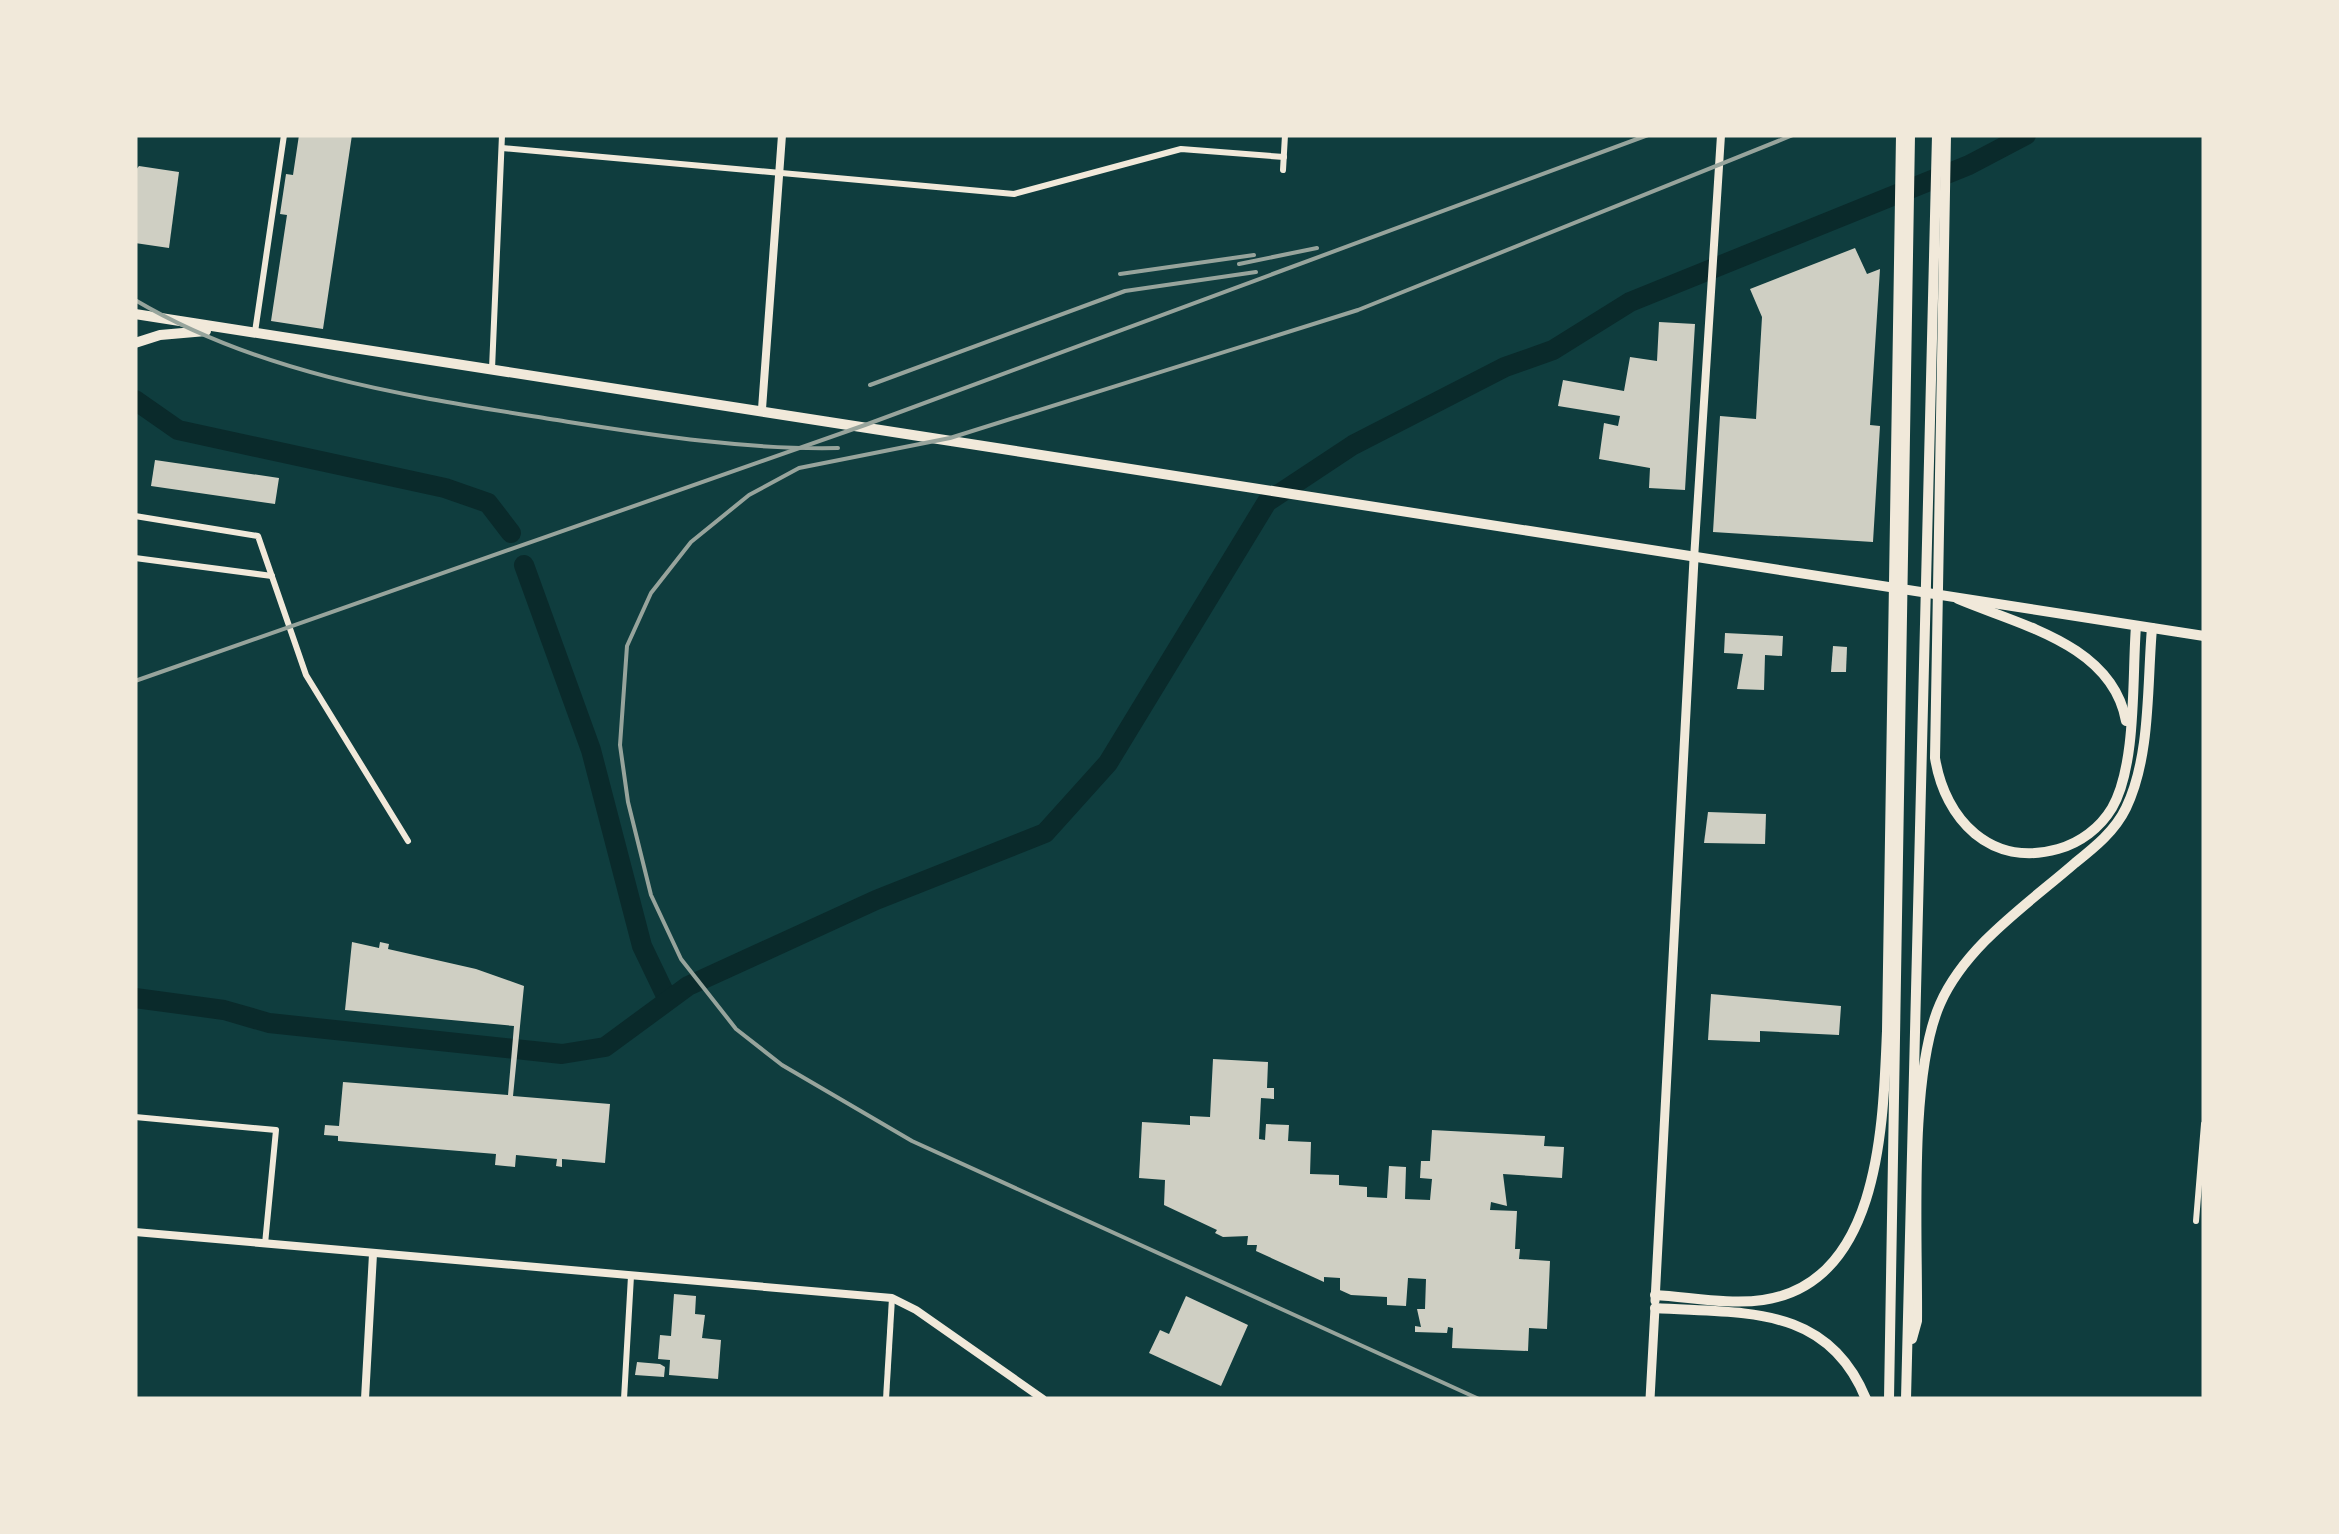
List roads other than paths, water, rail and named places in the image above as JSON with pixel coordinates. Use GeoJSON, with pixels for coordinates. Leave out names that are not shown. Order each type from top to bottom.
{"type":"FeatureCollection","features":[{"type":"Feature","properties":{"kind":"highway"},"geometry":{"type":"LineString","coordinates":[[1889,1399],[1901,135]]}},
{"type":"Feature","properties":{"kind":"highway"},"geometry":{"type":"LineString","coordinates":[[1656,1295],[1760,1301],[1791,1292],[1832,1264],[1857,1224],[1876,1138],[1886,1049],[1910,135]]}},
{"type":"Feature","properties":{"kind":"highway"},"geometry":{"type":"LineString","coordinates":[[1937,135],[1930,691],[1935,758],[1943,795],[1968,829],[2010,853],[2055,850],[2096,827],[2117,798],[2128,735],[2136,626]]}},
{"type":"Feature","properties":{"kind":"highway"},"geometry":{"type":"LineString","coordinates":[[1906,1399],[1946,135]]}},
{"type":"Feature","properties":{"kind":"highway"},"geometry":{"type":"LineString","coordinates":[[135,314],[2204,636]]}},
{"type":"Feature","properties":{"kind":"highway"},"geometry":{"type":"LineString","coordinates":[[135,343],[180,332],[232,330]]}},
{"type":"Feature","properties":{"kind":"highway"},"geometry":{"type":"LineString","coordinates":[[1958,598],[2056,639],[2090,660],[2117,693],[2128,735]]}},
{"type":"Feature","properties":{"kind":"highway"},"geometry":{"type":"LineString","coordinates":[[1907,1359],[1917,1321],[1924,1076],[1933,1022],[1947,990],[1972,955],[2102,840],[2126,808],[2139,760],[2152,628]]}},
{"type":"Feature","properties":{"kind":"highway"},"geometry":{"type":"LineString","coordinates":[[1655,1308],[1771,1316],[1799,1325],[1842,1356],[1866,1399]]}},
{"type":"Feature","properties":{"kind":"main road"},"geometry":{"type":"LineString","coordinates":[[1650,1399],[1694,559]]}},
{"type":"Feature","properties":{"kind":"street"},"geometry":{"type":"LineString","coordinates":[[255,333],[284,135]]}},
{"type":"Feature","properties":{"kind":"street"},"geometry":{"type":"LineString","coordinates":[[492,368],[502,135]]}},
{"type":"Feature","properties":{"kind":"street"},"geometry":{"type":"LineString","coordinates":[[762,409],[782,135]]}},
{"type":"Feature","properties":{"kind":"street"},"geometry":{"type":"LineString","coordinates":[[1283,170],[1285,135]]}},
{"type":"Feature","properties":{"kind":"street"},"geometry":{"type":"LineString","coordinates":[[1694,559],[1721,135]]}},
{"type":"Feature","properties":{"kind":"street"},"geometry":{"type":"LineString","coordinates":[[502,148],[1014,194],[1181,148],[1284,157]]}},
{"type":"Feature","properties":{"kind":"street"},"geometry":{"type":"LineString","coordinates":[[135,516],[250,531],[260,538],[306,675],[408,841]]}},
{"type":"Feature","properties":{"kind":"street"},"geometry":{"type":"LineString","coordinates":[[135,558],[272,576]]}},
{"type":"Feature","properties":{"kind":"street"},"geometry":{"type":"LineString","coordinates":[[135,1117],[276,1130],[265,1244]]}},
{"type":"Feature","properties":{"kind":"street"},"geometry":{"type":"LineString","coordinates":[[2196,1221],[2204,1124]]}},
{"type":"Feature","properties":{"kind":"street"},"geometry":{"type":"LineString","coordinates":[[135,1232],[892,1298],[916,1310],[1042,1399]]}},
{"type":"Feature","properties":{"kind":"street"},"geometry":{"type":"LineString","coordinates":[[365,1399],[373,1254]]}},
{"type":"Feature","properties":{"kind":"street"},"geometry":{"type":"LineString","coordinates":[[624,1399],[631,1276]]}},
{"type":"Feature","properties":{"kind":"street"},"geometry":{"type":"LineString","coordinates":[[886,1399],[892,1298]]}},
{"type":"Feature","properties":{"kind":"waterway"},"geometry":{"type":"LineString","coordinates":[[135,998],[224,1010],[269,1023],[562,1054],[605,1047],[688,986],[876,900],[1045,833],[1108,763],[1267,502],[1353,445],[1505,367],[1553,350],[1630,302],[1969,165],[2026,135]]}},
{"type":"Feature","properties":{"kind":"waterway"},"geometry":{"type":"LineString","coordinates":[[135,400],[178,430],[445,488],[488,503],[511,533]]}},
{"type":"Feature","properties":{"kind":"waterway"},"geometry":{"type":"LineString","coordinates":[[524,565],[591,750],[642,946],[667,998]]}},
{"type":"Feature","properties":{"kind":"railway"},"geometry":{"type":"LineString","coordinates":[[135,681],[865,425],[1648,135]]}},
{"type":"Feature","properties":{"kind":"railway"},"geometry":{"type":"LineString","coordinates":[[1479,1399],[912,1141],[782,1065],[736,1029],[681,959],[651,895],[628,802],[620,745],[627,646],[651,593],[691,542],[749,495],[799,468],[950,438],[1358,310],[1793,135]]}},
{"type":"Feature","properties":{"kind":"railway"},"geometry":{"type":"LineString","coordinates":[[1239,264],[1317,248]]}},
{"type":"Feature","properties":{"kind":"railway"},"geometry":{"type":"LineString","coordinates":[[1120,274],[1254,255]]}},
{"type":"Feature","properties":{"kind":"railway"},"geometry":{"type":"LineString","coordinates":[[870,385],[1125,291],[1256,272]]}},
{"type":"Feature","properties":{"kind":"railway"},"geometry":{"type":"LineString","coordinates":[[135,300],[233,347],[284,365],[389,391],[694,440],[838,448]]}}]}
